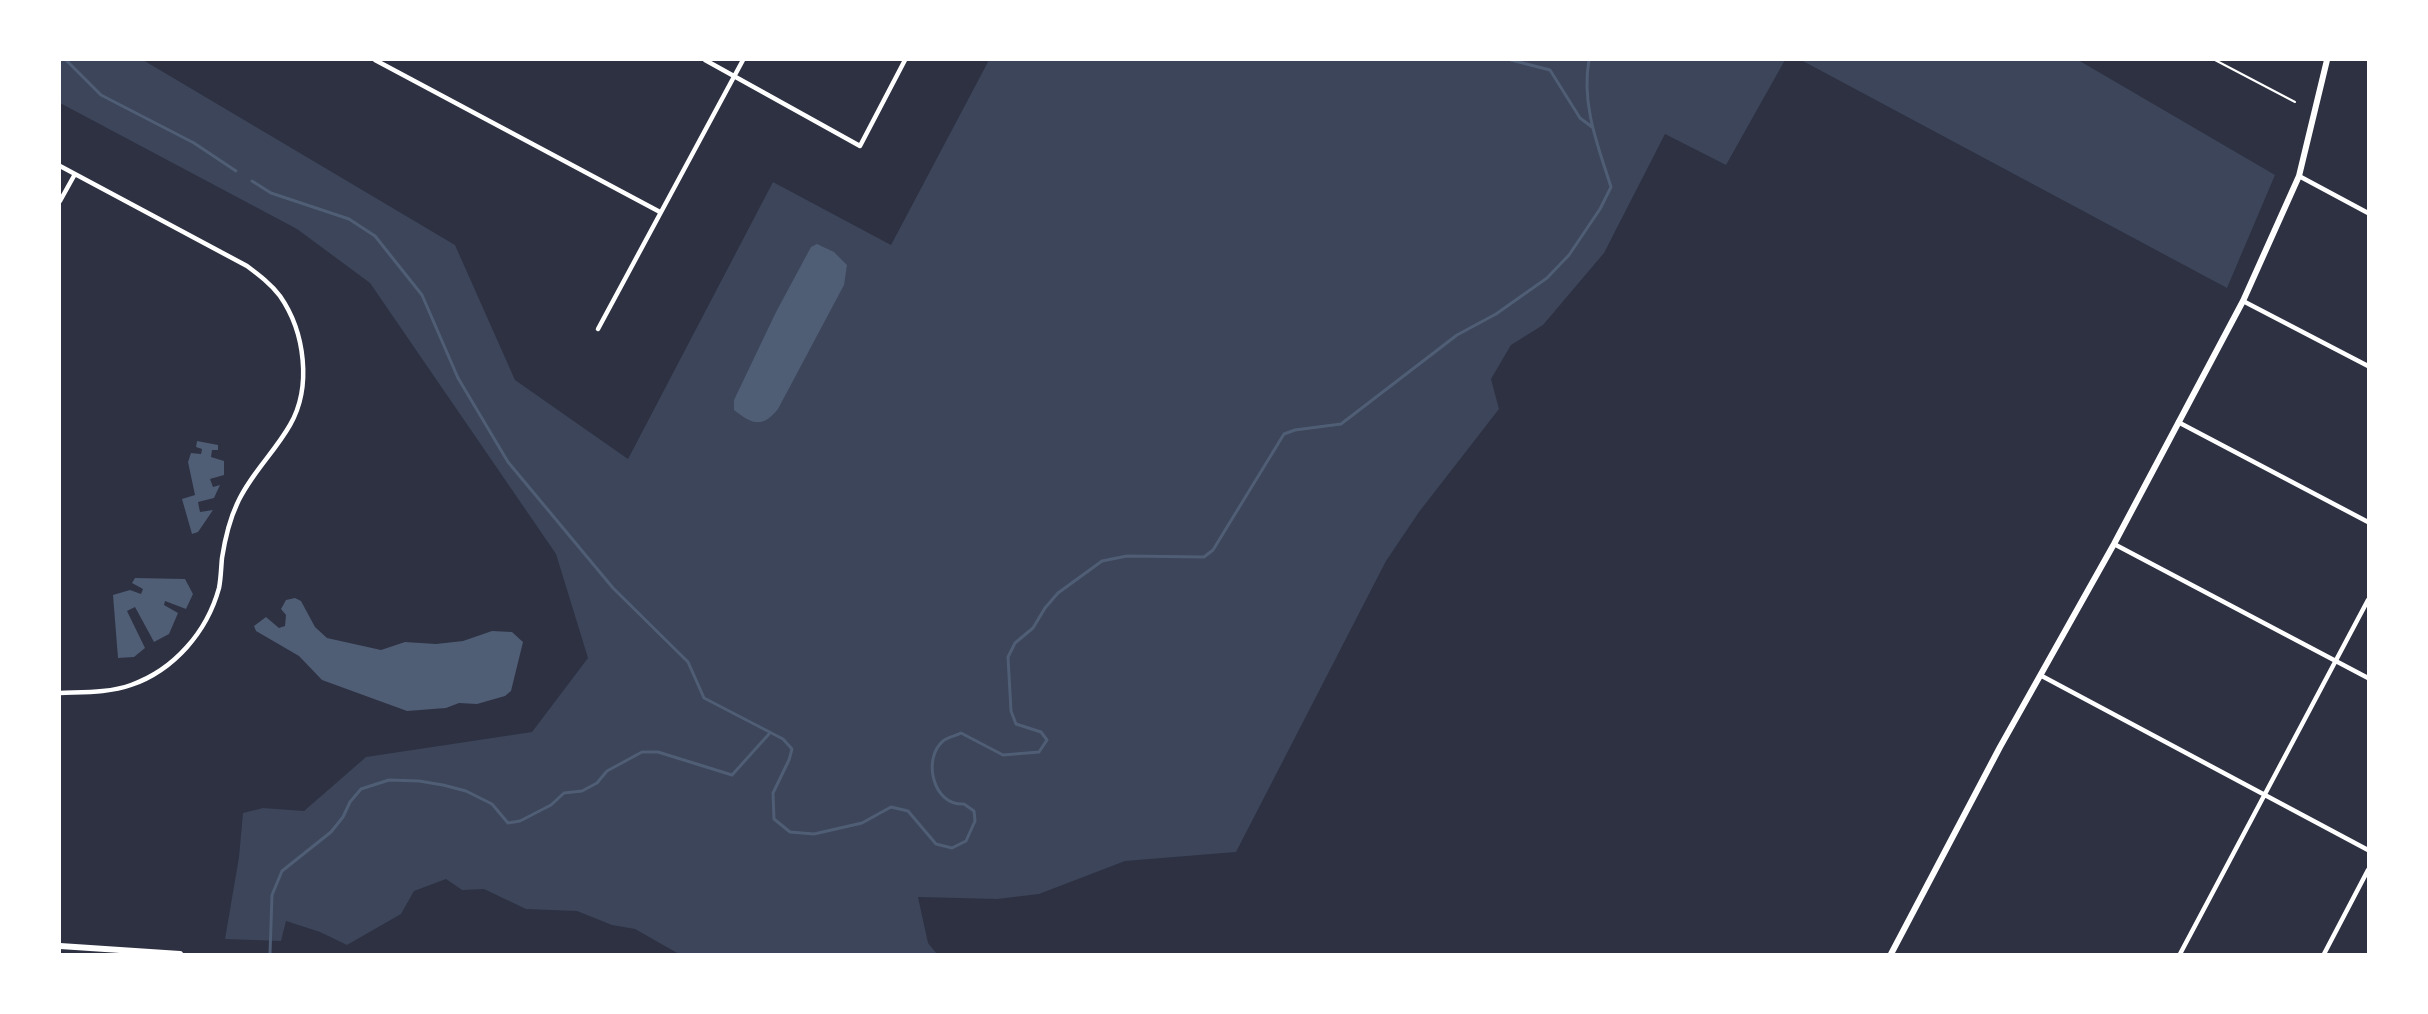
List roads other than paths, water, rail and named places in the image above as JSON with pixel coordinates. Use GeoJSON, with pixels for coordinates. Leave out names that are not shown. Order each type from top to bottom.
{"type":"FeatureCollection","features":[{"type":"Feature","properties":{"kind":"main road"},"geometry":{"type":"LineString","coordinates":[[1891,954],[2040,675],[2114,544],[2243,301],[2298,176],[2324,80],[2326,60]]}},
{"type":"Feature","properties":{"kind":"main road"},"geometry":{"type":"LineString","coordinates":[[60,946],[180,954]]}},
{"type":"Feature","properties":{"kind":"street"},"geometry":{"type":"LineString","coordinates":[[375,60],[660,212]]}},
{"type":"Feature","properties":{"kind":"street"},"geometry":{"type":"LineString","coordinates":[[705,60],[860,146],[905,60]]}},
{"type":"Feature","properties":{"kind":"street"},"geometry":{"type":"LineString","coordinates":[[598,329],[742,60]]}},
{"type":"Feature","properties":{"kind":"street"},"geometry":{"type":"LineString","coordinates":[[60,166],[246,266],[265,280],[280,296],[294,324],[304,365],[302,386],[294,417],[243,491],[227,533],[219,586],[213,605],[190,644],[166,666],[151,676],[131,685],[109,690],[60,694]]}},
{"type":"Feature","properties":{"kind":"street"},"geometry":{"type":"LineString","coordinates":[[60,201],[75,174]]}},
{"type":"Feature","properties":{"kind":"street"},"geometry":{"type":"LineString","coordinates":[[2298,176],[2368,213]]}},
{"type":"Feature","properties":{"kind":"street"},"geometry":{"type":"LineString","coordinates":[[2243,301],[2368,366]]}},
{"type":"Feature","properties":{"kind":"street"},"geometry":{"type":"LineString","coordinates":[[2178,422],[2368,522]]}},
{"type":"Feature","properties":{"kind":"street"},"geometry":{"type":"LineString","coordinates":[[2114,544],[2368,678]]}},
{"type":"Feature","properties":{"kind":"street"},"geometry":{"type":"LineString","coordinates":[[2180,954],[2368,600]]}},
{"type":"Feature","properties":{"kind":"street"},"geometry":{"type":"LineString","coordinates":[[2040,675],[2368,850]]}},
{"type":"Feature","properties":{"kind":"street"},"geometry":{"type":"LineString","coordinates":[[2324,954],[2368,870]]}},
{"type":"Feature","properties":{"kind":"waterway"},"geometry":{"type":"LineString","coordinates":[[66,60],[101,95],[194,143],[236,171]]}},
{"type":"Feature","properties":{"kind":"waterway"},"geometry":{"type":"LineString","coordinates":[[1511,60],[1550,70],[1580,118],[1592,127]]}},
{"type":"Feature","properties":{"kind":"waterway"},"geometry":{"type":"LineString","coordinates":[[252,181],[271,193],[349,219],[375,236],[422,295],[458,378],[508,462],[613,588],[688,662],[704,698],[783,739],[792,749],[789,760],[773,793],[774,819],[790,832],[814,834],[862,823],[891,807],[908,811],[936,844],[952,848],[966,841],[975,821],[974,811],[964,804],[953,803],[938,790],[932,769],[937,749],[943,741],[961,733],[1003,755],[1039,752],[1047,740],[1041,732],[1016,724],[1011,711],[1008,657],[1015,643],[1033,628],[1045,608],[1058,593],[1102,561],[1127,556],[1204,557],[1213,550],[1284,434],[1295,430],[1341,424],[1457,335],[1496,314],[1547,278],[1569,255],[1600,209],[1611,187],[1596,140],[1589,109],[1587,93],[1589,60]]}},
{"type":"Feature","properties":{"kind":"waterway"},"geometry":{"type":"LineString","coordinates":[[270,954],[272,895],[282,871],[331,832],[343,817],[350,802],[361,789],[389,780],[419,781],[443,785],[466,791],[492,804],[508,823],[520,821],[551,805],[564,793],[582,791],[597,783],[607,771],[642,752],[658,752],[732,775],[769,734]]}}]}
